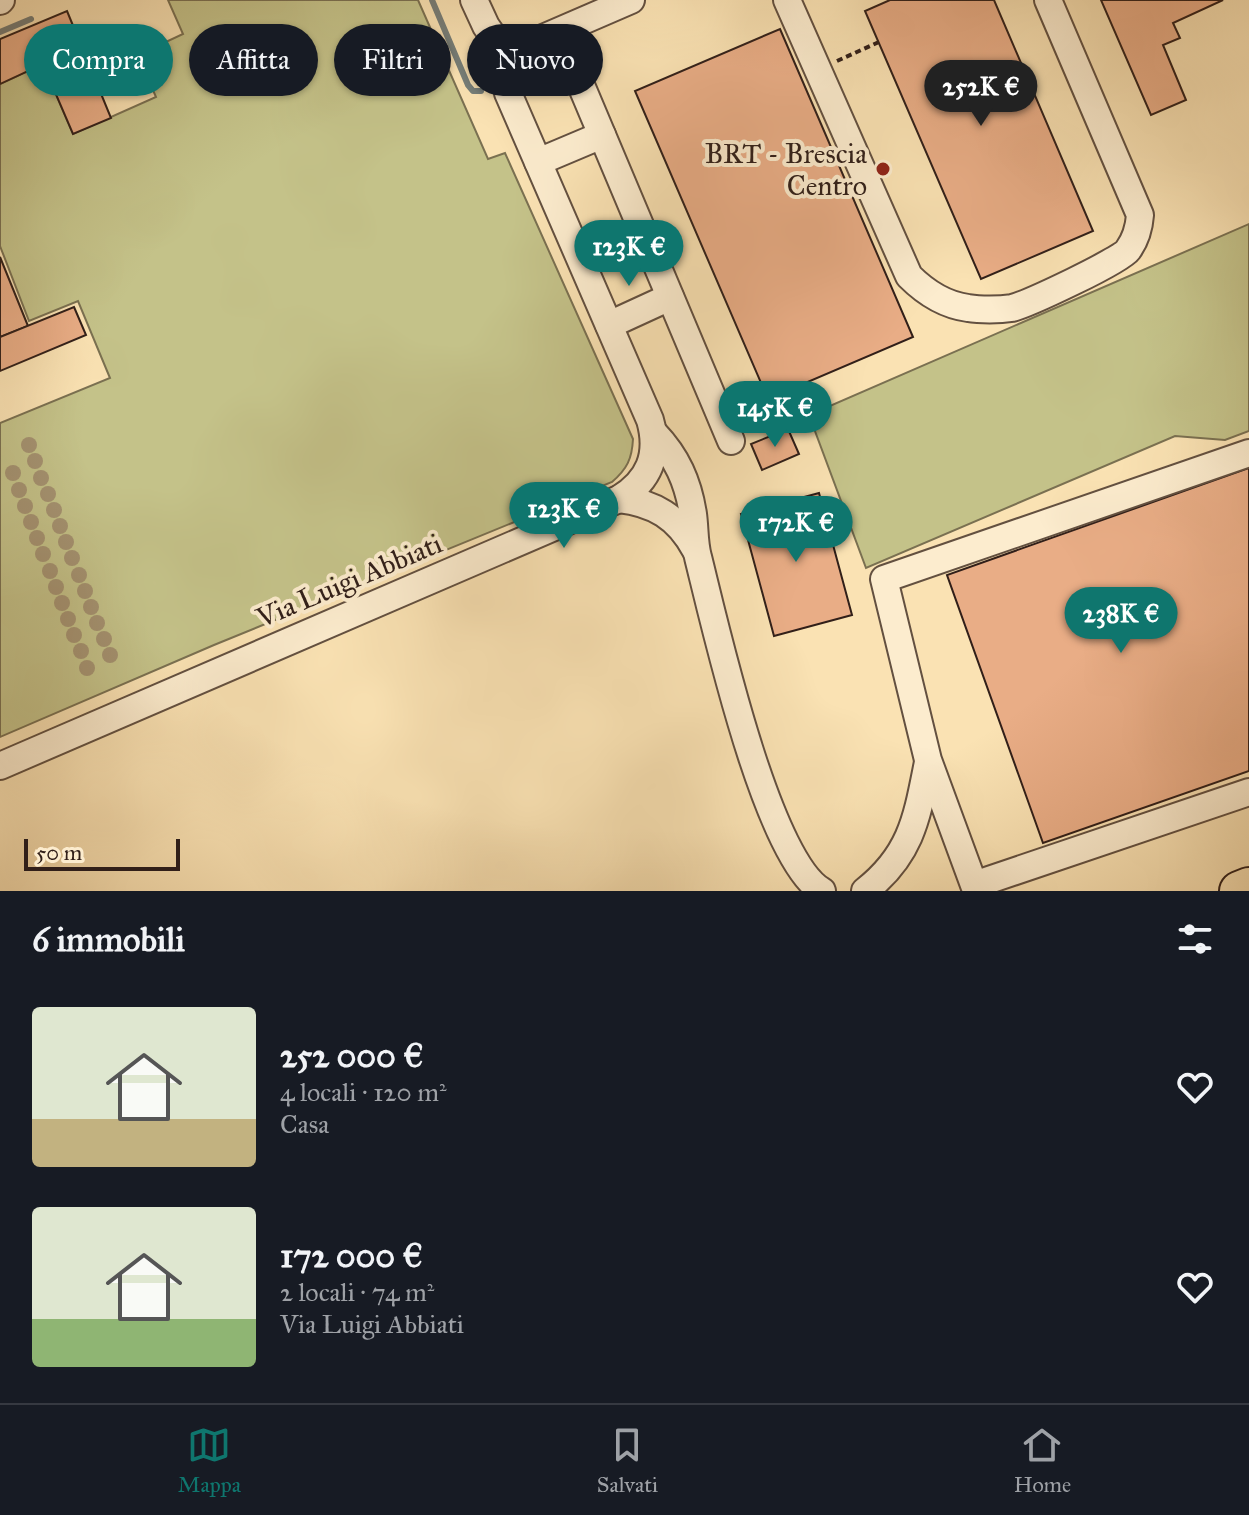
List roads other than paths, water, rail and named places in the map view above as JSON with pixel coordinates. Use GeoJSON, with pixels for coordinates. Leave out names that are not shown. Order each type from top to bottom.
{"type":"FeatureCollection","features":[{"type":"Feature","properties":{"kind":"highway"},"geometry":{"type":"LineString","coordinates":[[1239,891],[1249,887]]}},
{"type":"Feature","properties":{"kind":"street"},"geometry":{"type":"LineString","coordinates":[[474,0],[485,24]]}},
{"type":"Feature","properties":{"kind":"street"},"geometry":{"type":"LineString","coordinates":[[576,24],[631,0]]}},
{"type":"Feature","properties":{"kind":"street"},"geometry":{"type":"LineString","coordinates":[[787,0],[909,276],[921,288],[948,303],[969,308],[1012,308],[1108,265],[1127,252],[1138,231],[1140,215],[1048,0]]}},
{"type":"Feature","properties":{"kind":"street"},"geometry":{"type":"LineString","coordinates":[[509,96],[654,433],[674,457],[685,480],[697,552],[746,737],[772,814],[799,869],[810,884],[822,891]]}},
{"type":"Feature","properties":{"kind":"street"},"geometry":{"type":"LineString","coordinates":[[586,96],[731,441]]}},
{"type":"Feature","properties":{"kind":"street"},"geometry":{"type":"LineString","coordinates":[[538,162],[602,135]]}},
{"type":"Feature","properties":{"kind":"street"},"geometry":{"type":"LineString","coordinates":[[609,325],[670,297]]}},
{"type":"Feature","properties":{"kind":"street","name":"Via Luigi Abbiati"},"geometry":{"type":"LineString","coordinates":[[0,766],[619,499],[633,491],[652,465],[654,433]]}},
{"type":"Feature","properties":{"kind":"street"},"geometry":{"type":"LineString","coordinates":[[1249,453],[884,579],[928,760],[974,885],[1249,792]]}},
{"type":"Feature","properties":{"kind":"street"},"geometry":{"type":"LineString","coordinates":[[619,499],[653,506],[667,514],[679,525],[697,552]]}},
{"type":"Feature","properties":{"kind":"street"},"geometry":{"type":"LineString","coordinates":[[865,891],[882,877],[907,843],[915,823],[928,760]]}},
{"type":"Feature","properties":{"kind":"waterway"},"geometry":{"type":"LineString","coordinates":[[432,0],[467,83]]}},
{"type":"Feature","properties":{"kind":"waterway"},"geometry":{"type":"LineString","coordinates":[[0,32],[31,19]]}},
{"type":"Feature","properties":{"kind":"place","name":"BRT - Brescia Centro"},"geometry":{"type":"Point","coordinates":[883,169]}}]}
